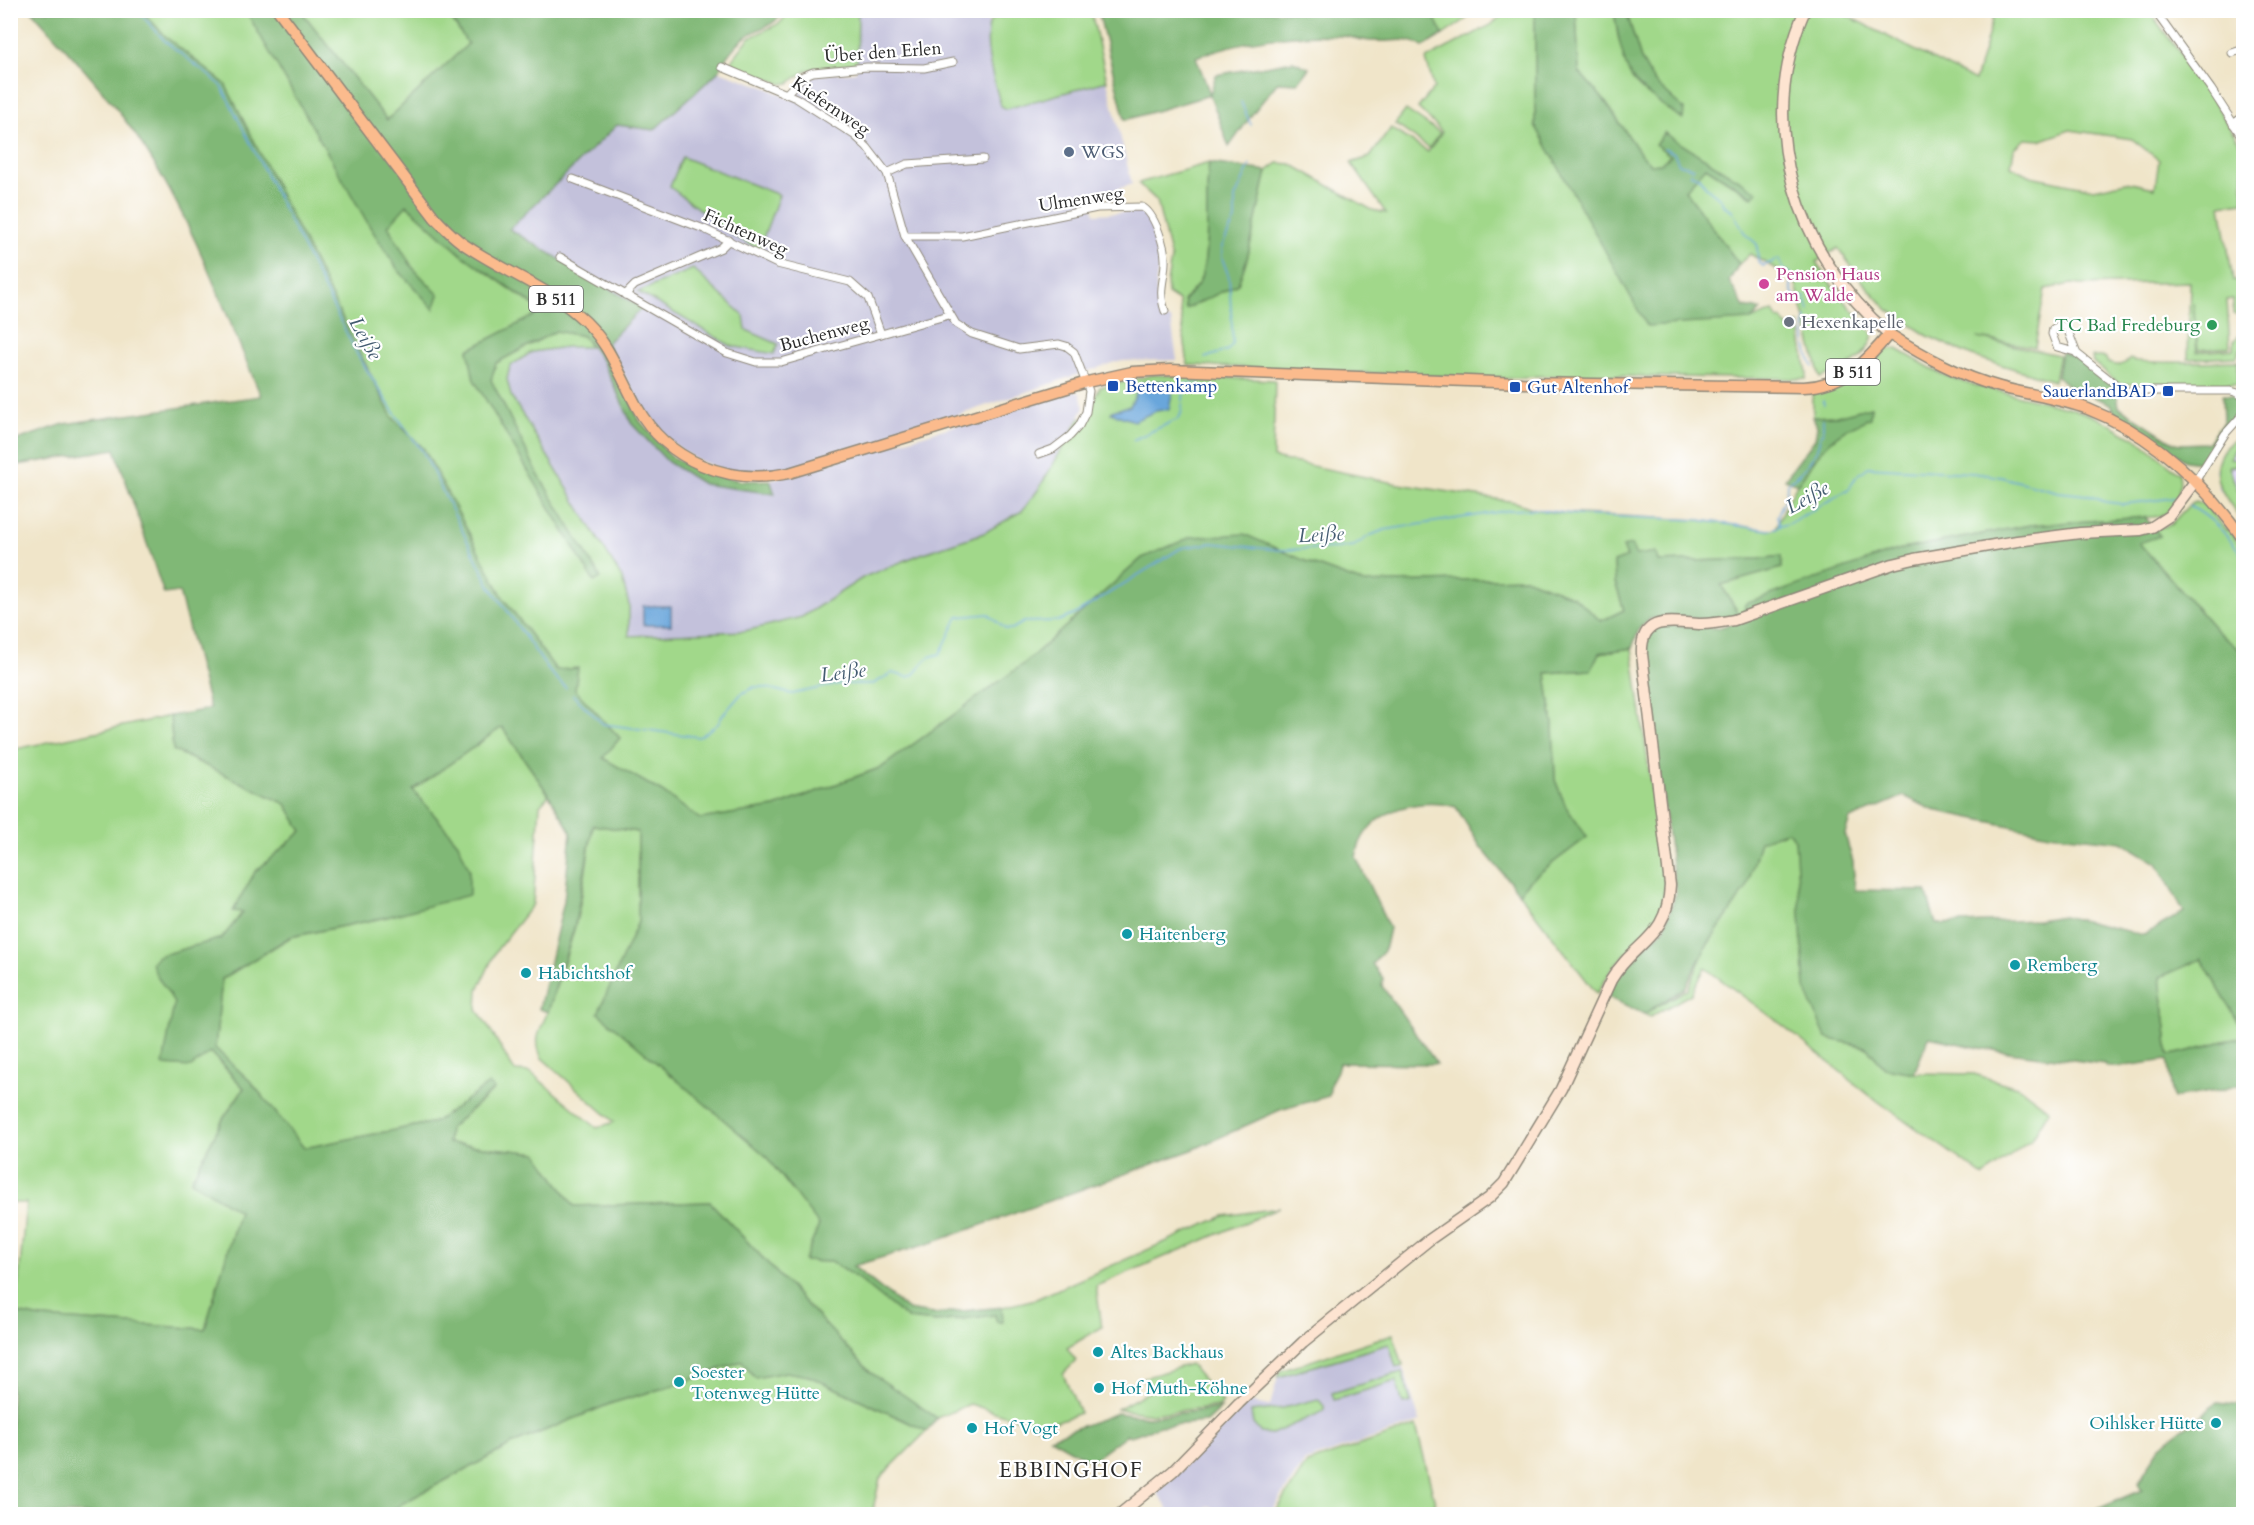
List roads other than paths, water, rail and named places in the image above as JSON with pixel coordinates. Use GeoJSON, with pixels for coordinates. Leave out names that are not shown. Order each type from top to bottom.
{"type":"FeatureCollection","features":[{"type":"Feature","properties":{"kind":"main road","name":"B 511"},"geometry":{"type":"LineString","coordinates":[[278,10],[435,218],[459,241],[553,297],[586,322],[609,351],[646,422],[668,445],[695,463],[737,476],[756,478],[782,475],[1087,382],[1132,372],[1170,370],[1595,385],[1814,387],[1834,382],[1857,369],[1889,334],[1934,361],[1972,379],[2072,404],[2103,415],[2136,434],[2169,457],[2196,480],[2244,540]]}},
{"type":"Feature","properties":{"kind":"street"},"geometry":{"type":"LineString","coordinates":[[1805,10],[1792,49],[1785,90],[1786,153],[1793,187],[1812,238],[1833,275],[1889,334]]}},
{"type":"Feature","properties":{"kind":"street"},"geometry":{"type":"LineString","coordinates":[[2154,10],[2244,140]]}},
{"type":"Feature","properties":{"kind":"street"},"geometry":{"type":"LineString","coordinates":[[2232,53],[2244,49]]}},
{"type":"Feature","properties":{"kind":"street","name":"Über den Erlen"},"geometry":{"type":"LineString","coordinates":[[787,93],[802,76],[813,72],[867,67],[924,68],[953,62]]}},
{"type":"Feature","properties":{"kind":"street","name":"Kiefernweg"},"geometry":{"type":"LineString","coordinates":[[722,67],[787,93],[826,116],[861,141],[887,173],[905,236],[950,315]]}},
{"type":"Feature","properties":{"kind":"street"},"geometry":{"type":"LineString","coordinates":[[2233,124],[2244,116]]}},
{"type":"Feature","properties":{"kind":"street"},"geometry":{"type":"LineString","coordinates":[[887,173],[907,164],[983,159]]}},
{"type":"Feature","properties":{"kind":"street","name":"Fichtenweg"},"geometry":{"type":"LineString","coordinates":[[573,179],[729,240],[787,267],[833,276],[850,282],[868,298],[881,334]]}},
{"type":"Feature","properties":{"kind":"street","name":"Ulmenweg"},"geometry":{"type":"LineString","coordinates":[[905,236],[956,237],[1097,208],[1129,206],[1146,209],[1154,221],[1165,260],[1160,292],[1165,311]]}},
{"type":"Feature","properties":{"kind":"street"},"geometry":{"type":"LineString","coordinates":[[625,295],[635,285],[722,248],[729,240]]}},
{"type":"Feature","properties":{"kind":"street","name":"Buchenweg"},"geometry":{"type":"LineString","coordinates":[[560,257],[727,353],[756,362],[788,361],[950,315]]}},
{"type":"Feature","properties":{"kind":"street"},"geometry":{"type":"LineString","coordinates":[[950,315],[956,324],[972,334],[1014,348],[1027,349],[1056,344],[1066,346],[1076,355],[1087,382],[1089,401],[1079,426],[1059,445],[1040,454]]}},
{"type":"Feature","properties":{"kind":"street"},"geometry":{"type":"LineString","coordinates":[[2078,354],[2067,328],[2060,325],[2053,329],[2052,334],[2057,347],[2078,354],[2124,391],[2231,391],[2244,398]]}},
{"type":"Feature","properties":{"kind":"street"},"geometry":{"type":"LineString","coordinates":[[1120,1515],[1173,1471],[1239,1402],[1303,1342],[1429,1240],[1489,1198],[1504,1183],[1561,1089],[1615,973],[1650,938],[1662,921],[1668,906],[1670,885],[1642,658],[1643,639],[1649,629],[1664,622],[1710,624],[1734,620],[1893,564],[1942,553],[2080,533],[2146,529],[2158,525],[2169,516],[2196,480],[2220,441],[2244,413]]}},
{"type":"Feature","properties":{"kind":"water"},"geometry":{"type":"Polygon","coordinates":[[[1154,381],[1174,383],[1169,409],[1156,411],[1134,421],[1111,413],[1130,406],[1141,383],[1154,381]]]}},
{"type":"Feature","properties":{"kind":"water"},"geometry":{"type":"Polygon","coordinates":[[[643,606],[671,606],[671,625],[643,625],[643,606]]]}},
{"type":"Feature","properties":{"kind":"waterway","name":"Leiße"},"geometry":{"type":"LineString","coordinates":[[137,10],[165,41],[221,85],[357,354],[393,411],[423,452],[490,586],[549,671],[566,688]]}},
{"type":"Feature","properties":{"kind":"waterway"},"geometry":{"type":"LineString","coordinates":[[1241,102],[1251,125]]}},
{"type":"Feature","properties":{"kind":"waterway"},"geometry":{"type":"LineString","coordinates":[[1664,148],[1674,153],[1679,164],[1693,168],[1690,174],[1699,177],[1706,187],[1721,199],[1723,205],[1732,210],[1745,234],[1757,244],[1758,262],[1763,266],[1779,259],[1783,269],[1791,274],[1793,293],[1797,299],[1805,297],[1809,311]]}},
{"type":"Feature","properties":{"kind":"waterway"},"geometry":{"type":"LineString","coordinates":[[1205,358],[1228,350],[1233,344],[1229,277],[1222,258],[1222,246],[1235,220],[1235,198],[1250,165]]}},
{"type":"Feature","properties":{"kind":"waterway"},"geometry":{"type":"LineString","coordinates":[[1806,317],[1805,342],[1813,367]]}},
{"type":"Feature","properties":{"kind":"waterway"},"geometry":{"type":"LineString","coordinates":[[1133,440],[1178,419],[1181,414],[1185,384],[1199,382]]}},
{"type":"Feature","properties":{"kind":"waterway"},"geometry":{"type":"LineString","coordinates":[[1823,401],[1824,405]]}},
{"type":"Feature","properties":{"kind":"waterway"},"geometry":{"type":"LineString","coordinates":[[1780,526],[1777,516],[1786,497],[1787,484],[1804,469],[1813,457],[1820,436],[1823,434],[1823,419]]}},
{"type":"Feature","properties":{"kind":"waterway","name":"Leiße"},"geometry":{"type":"LineString","coordinates":[[573,695],[603,724],[699,737],[718,724],[741,694],[754,687],[792,694],[839,684],[873,684],[892,673],[908,677],[913,675],[929,657],[940,654],[958,617],[988,614],[1006,629],[1012,629],[1024,622],[1058,621],[1074,615],[1181,548],[1212,543],[1279,550],[1338,548],[1354,546],[1384,530],[1511,510],[1535,509],[1578,515],[1699,520],[1769,530],[1790,523],[1849,489],[1856,477],[1868,467],[1973,473],[2001,477],[2059,492],[2087,495],[2106,502],[2123,504],[2174,498]]}},
{"type":"Feature","properties":{"kind":"waterway","name":"Leiße"},"geometry":{"type":"LineString","coordinates":[[2189,506],[2213,522],[2244,557]]}},
{"type":"Feature","properties":{"kind":"place","name":"WGS"},"geometry":{"type":"Point","coordinates":[1069,152]}},
{"type":"Feature","properties":{"kind":"place","name":"Pension Haus am Walde"},"geometry":{"type":"Point","coordinates":[1764,284]}},
{"type":"Feature","properties":{"kind":"place","name":"Hexenkapelle"},"geometry":{"type":"Point","coordinates":[1789,322]}},
{"type":"Feature","properties":{"kind":"place","name":"TC Bad Fredeburg"},"geometry":{"type":"Point","coordinates":[2212,325]}},
{"type":"Feature","properties":{"kind":"place","name":"Bettenkamp"},"geometry":{"type":"Point","coordinates":[1113,386]}},
{"type":"Feature","properties":{"kind":"place","name":"Gut Altenhof"},"geometry":{"type":"Point","coordinates":[1515,387]}},
{"type":"Feature","properties":{"kind":"place","name":"SauerlandBAD"},"geometry":{"type":"Point","coordinates":[2168,391]}},
{"type":"Feature","properties":{"kind":"place","name":"Haitenberg"},"geometry":{"type":"Point","coordinates":[1127,934]}},
{"type":"Feature","properties":{"kind":"place","name":"Remberg"},"geometry":{"type":"Point","coordinates":[2015,965]}},
{"type":"Feature","properties":{"kind":"place","name":"Habichtshof"},"geometry":{"type":"Point","coordinates":[526,973]}},
{"type":"Feature","properties":{"kind":"place","name":"Altes Backhaus"},"geometry":{"type":"Point","coordinates":[1098,1352]}},
{"type":"Feature","properties":{"kind":"place","name":"Soester Totenweg Hütte"},"geometry":{"type":"Point","coordinates":[679,1382]}},
{"type":"Feature","properties":{"kind":"place","name":"Hof Muth-Köhne"},"geometry":{"type":"Point","coordinates":[1099,1388]}},
{"type":"Feature","properties":{"kind":"place","name":"Oihlsker Hütte"},"geometry":{"type":"Point","coordinates":[2216,1423]}},
{"type":"Feature","properties":{"kind":"place","name":"Hof Vogt"},"geometry":{"type":"Point","coordinates":[972,1428]}},
{"type":"Feature","properties":{"kind":"district","name":"EBBINGHOF"},"geometry":{"type":"Point","coordinates":[1071,1470]}}]}
